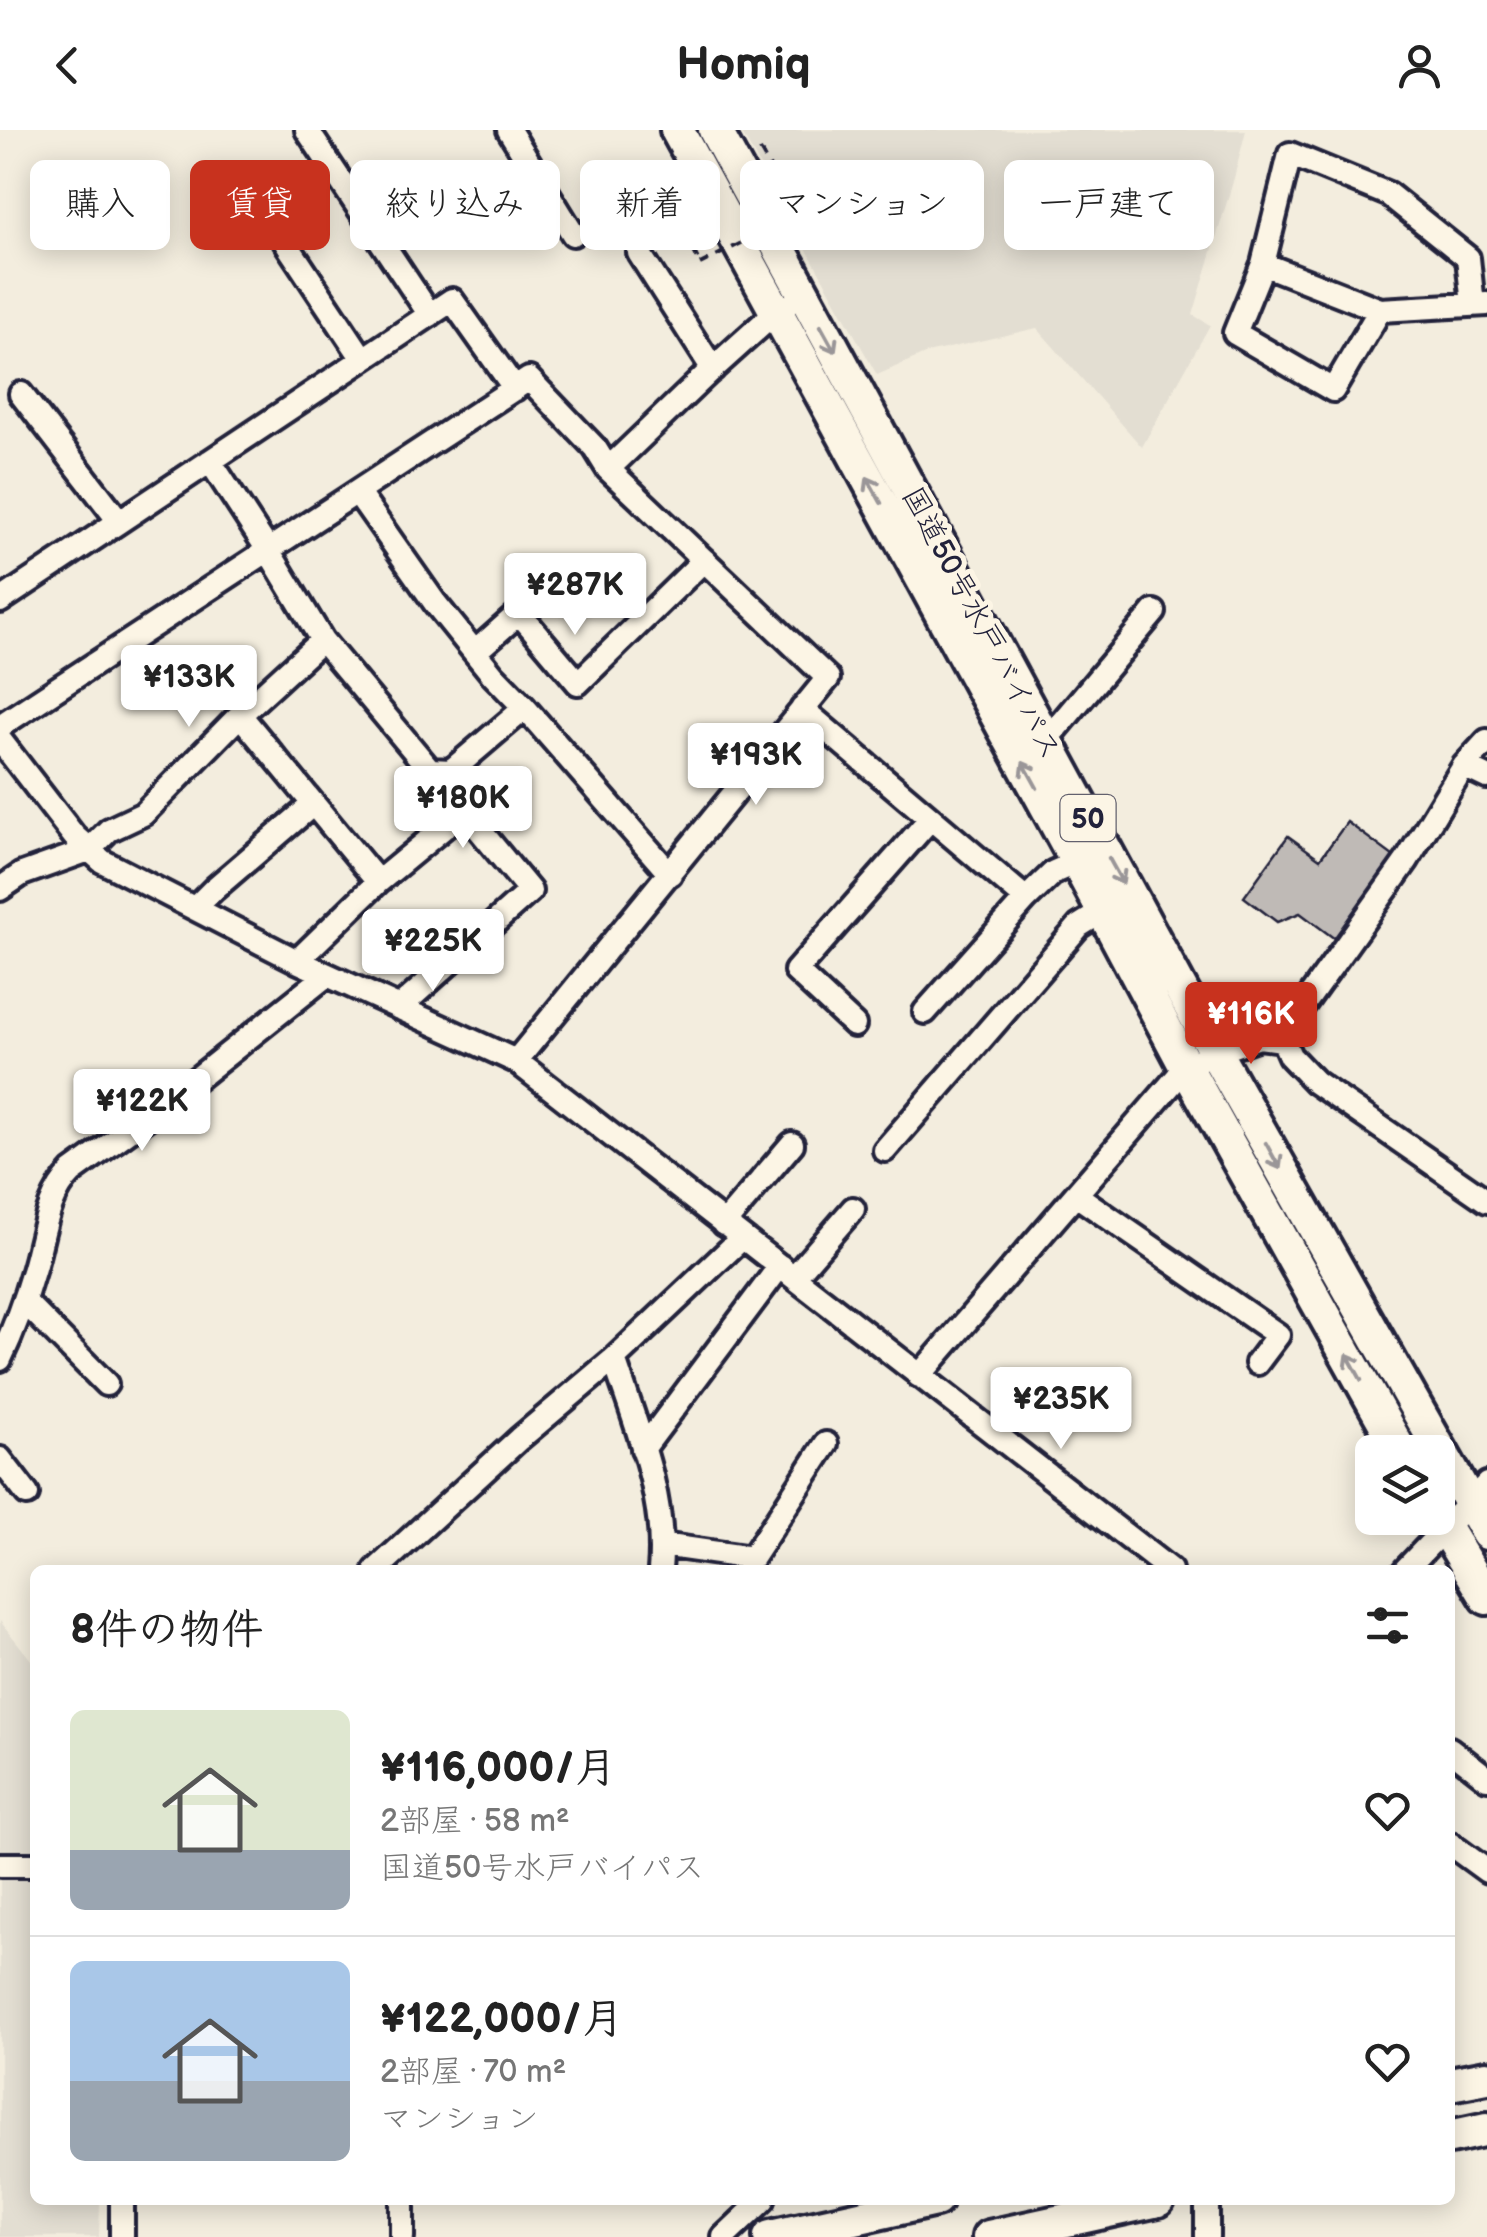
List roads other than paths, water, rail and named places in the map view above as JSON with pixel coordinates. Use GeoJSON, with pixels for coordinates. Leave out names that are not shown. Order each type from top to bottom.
{"type":"FeatureCollection","features":[{"type":"Feature","properties":{"kind":"highway","name":"国道50号水戸バイパス"},"geometry":{"type":"LineString","coordinates":[[677,130],[791,303],[1046,741],[1200,1059],[1393,1435]]}},
{"type":"Feature","properties":{"kind":"highway","name":"国道50号水戸バイパス"},"geometry":{"type":"LineString","coordinates":[[716,130],[791,303],[1103,911],[1478,1493],[1487,1533]]}},
{"type":"Feature","properties":{"kind":"highway"},"geometry":{"type":"LineString","coordinates":[[1448,1535],[1487,1598]]}},
{"type":"Feature","properties":{"kind":"highway"},"geometry":{"type":"LineString","coordinates":[[1455,2083],[1487,2076]]}},
{"type":"Feature","properties":{"kind":"highway"},"geometry":{"type":"LineString","coordinates":[[1455,2136],[1487,2129]]}},
{"type":"Feature","properties":{"kind":"highway"},"geometry":{"type":"LineString","coordinates":[[770,2237],[914,2205]]}},
{"type":"Feature","properties":{"kind":"highway"},"geometry":{"type":"LineString","coordinates":[[989,2237],[1135,2205]]}},
{"type":"Feature","properties":{"kind":"street"},"geometry":{"type":"LineString","coordinates":[[307,130],[430,315]]}},
{"type":"Feature","properties":{"kind":"street"},"geometry":{"type":"LineString","coordinates":[[508,130],[573,234]]}},
{"type":"Feature","properties":{"kind":"street"},"geometry":{"type":"LineString","coordinates":[[1263,264],[1380,310],[1480,304],[1468,258],[1388,194],[1290,154],[1263,264],[1235,333],[1333,390],[1380,310]]}},
{"type":"Feature","properties":{"kind":"street"},"geometry":{"type":"LineString","coordinates":[[290,250],[362,359]]}},
{"type":"Feature","properties":{"kind":"street"},"geometry":{"type":"LineString","coordinates":[[639,253],[713,369]]}},
{"type":"Feature","properties":{"kind":"street"},"geometry":{"type":"LineString","coordinates":[[0,601],[452,300],[515,389]]}},
{"type":"Feature","properties":{"kind":"street"},"geometry":{"type":"LineString","coordinates":[[608,469],[713,369],[791,303]]}},
{"type":"Feature","properties":{"kind":"street"},"geometry":{"type":"LineString","coordinates":[[0,726],[529,379],[594,448],[608,469],[828,678],[516,1061]]}},
{"type":"Feature","properties":{"kind":"street"},"geometry":{"type":"LineString","coordinates":[[21,394],[119,522]]}},
{"type":"Feature","properties":{"kind":"street"},"geometry":{"type":"LineString","coordinates":[[210,460],[322,640],[430,770],[452,771],[525,708]]}},
{"type":"Feature","properties":{"kind":"street"},"geometry":{"type":"LineString","coordinates":[[357,492],[435,604],[670,874]]}},
{"type":"Feature","properties":{"kind":"street"},"geometry":{"type":"LineString","coordinates":[[475,652],[519,613],[578,683],[704,560]]}},
{"type":"Feature","properties":{"kind":"street"},"geometry":{"type":"LineString","coordinates":[[1046,741],[1154,612]]}},
{"type":"Feature","properties":{"kind":"street"},"geometry":{"type":"LineString","coordinates":[[0,889],[22,874],[89,850],[109,830],[143,814],[240,715],[322,640]]}},
{"type":"Feature","properties":{"kind":"street"},"geometry":{"type":"LineString","coordinates":[[802,709],[1026,899]]}},
{"type":"Feature","properties":{"kind":"street"},"geometry":{"type":"LineString","coordinates":[[240,715],[378,882]]}},
{"type":"Feature","properties":{"kind":"street"},"geometry":{"type":"LineString","coordinates":[[0,740],[74,836],[102,861],[328,976],[516,1061],[920,1376],[1144,1562]]}},
{"type":"Feature","properties":{"kind":"street"},"geometry":{"type":"LineString","coordinates":[[1487,741],[1464,766],[1407,860],[1288,1027],[1283,1040],[1290,1056],[1315,1082],[1487,1201]]}},
{"type":"Feature","properties":{"kind":"street"},"geometry":{"type":"LineString","coordinates":[[1464,766],[1487,777]]}},
{"type":"Feature","properties":{"kind":"street"},"geometry":{"type":"LineString","coordinates":[[195,908],[312,805]]}},
{"type":"Feature","properties":{"kind":"street"},"geometry":{"type":"LineString","coordinates":[[297,961],[378,882],[464,811],[530,890],[398,1008]]}},
{"type":"Feature","properties":{"kind":"street"},"geometry":{"type":"LineString","coordinates":[[854,1026],[796,971],[930,819]]}},
{"type":"Feature","properties":{"kind":"street"},"geometry":{"type":"LineString","coordinates":[[925,1012],[1026,899],[1054,872],[1077,862]]}},
{"type":"Feature","properties":{"kind":"street"},"geometry":{"type":"LineString","coordinates":[[885,1150],[1080,926],[1103,911]]}},
{"type":"Feature","properties":{"kind":"street"},"geometry":{"type":"LineString","coordinates":[[0,1359],[24,1301],[51,1202],[62,1182],[328,976]]}},
{"type":"Feature","properties":{"kind":"street"},"geometry":{"type":"LineString","coordinates":[[920,1376],[1200,1059],[1259,1037],[1283,1040]]}},
{"type":"Feature","properties":{"kind":"street"},"geometry":{"type":"LineString","coordinates":[[381,1565],[519,1439],[614,1359],[733,1231],[792,1144]]}},
{"type":"Feature","properties":{"kind":"street"},"geometry":{"type":"LineString","coordinates":[[1076,1195],[1278,1335],[1257,1363]]}},
{"type":"Feature","properties":{"kind":"street"},"geometry":{"type":"LineString","coordinates":[[643,1449],[787,1272],[852,1209]]}},
{"type":"Feature","properties":{"kind":"street"},"geometry":{"type":"LineString","coordinates":[[24,1301],[106,1384]]}},
{"type":"Feature","properties":{"kind":"street"},"geometry":{"type":"LineString","coordinates":[[614,1359],[659,1514],[660,1565]]}},
{"type":"Feature","properties":{"kind":"street"},"geometry":{"type":"LineString","coordinates":[[662,1546],[752,1558],[826,1444]]}},
{"type":"Feature","properties":{"kind":"street"},"geometry":{"type":"LineString","coordinates":[[0,1459],[26,1494]]}},
{"type":"Feature","properties":{"kind":"street"},"geometry":{"type":"LineString","coordinates":[[1455,1511],[1478,1493]]}},
{"type":"Feature","properties":{"kind":"street"},"geometry":{"type":"LineString","coordinates":[[1408,1565],[1430,1535]]}},
{"type":"Feature","properties":{"kind":"street"},"geometry":{"type":"LineString","coordinates":[[1455,1753],[1487,1778]]}},
{"type":"Feature","properties":{"kind":"street"},"geometry":{"type":"LineString","coordinates":[[1455,1848],[1487,1871]]}},
{"type":"Feature","properties":{"kind":"street"},"geometry":{"type":"LineString","coordinates":[[0,1865],[30,1865]]}},
{"type":"Feature","properties":{"kind":"street"},"geometry":{"type":"LineString","coordinates":[[122,2205],[122,2237]]}},
{"type":"Feature","properties":{"kind":"street"},"geometry":{"type":"LineString","coordinates":[[402,2205],[402,2237]]}},
{"type":"Feature","properties":{"kind":"street"},"geometry":{"type":"LineString","coordinates":[[724,2237],[759,2205]]}},
{"type":"Feature","properties":{"kind":"street"},"geometry":{"type":"LineString","coordinates":[[1207,2205],[1207,2237]]}}]}
